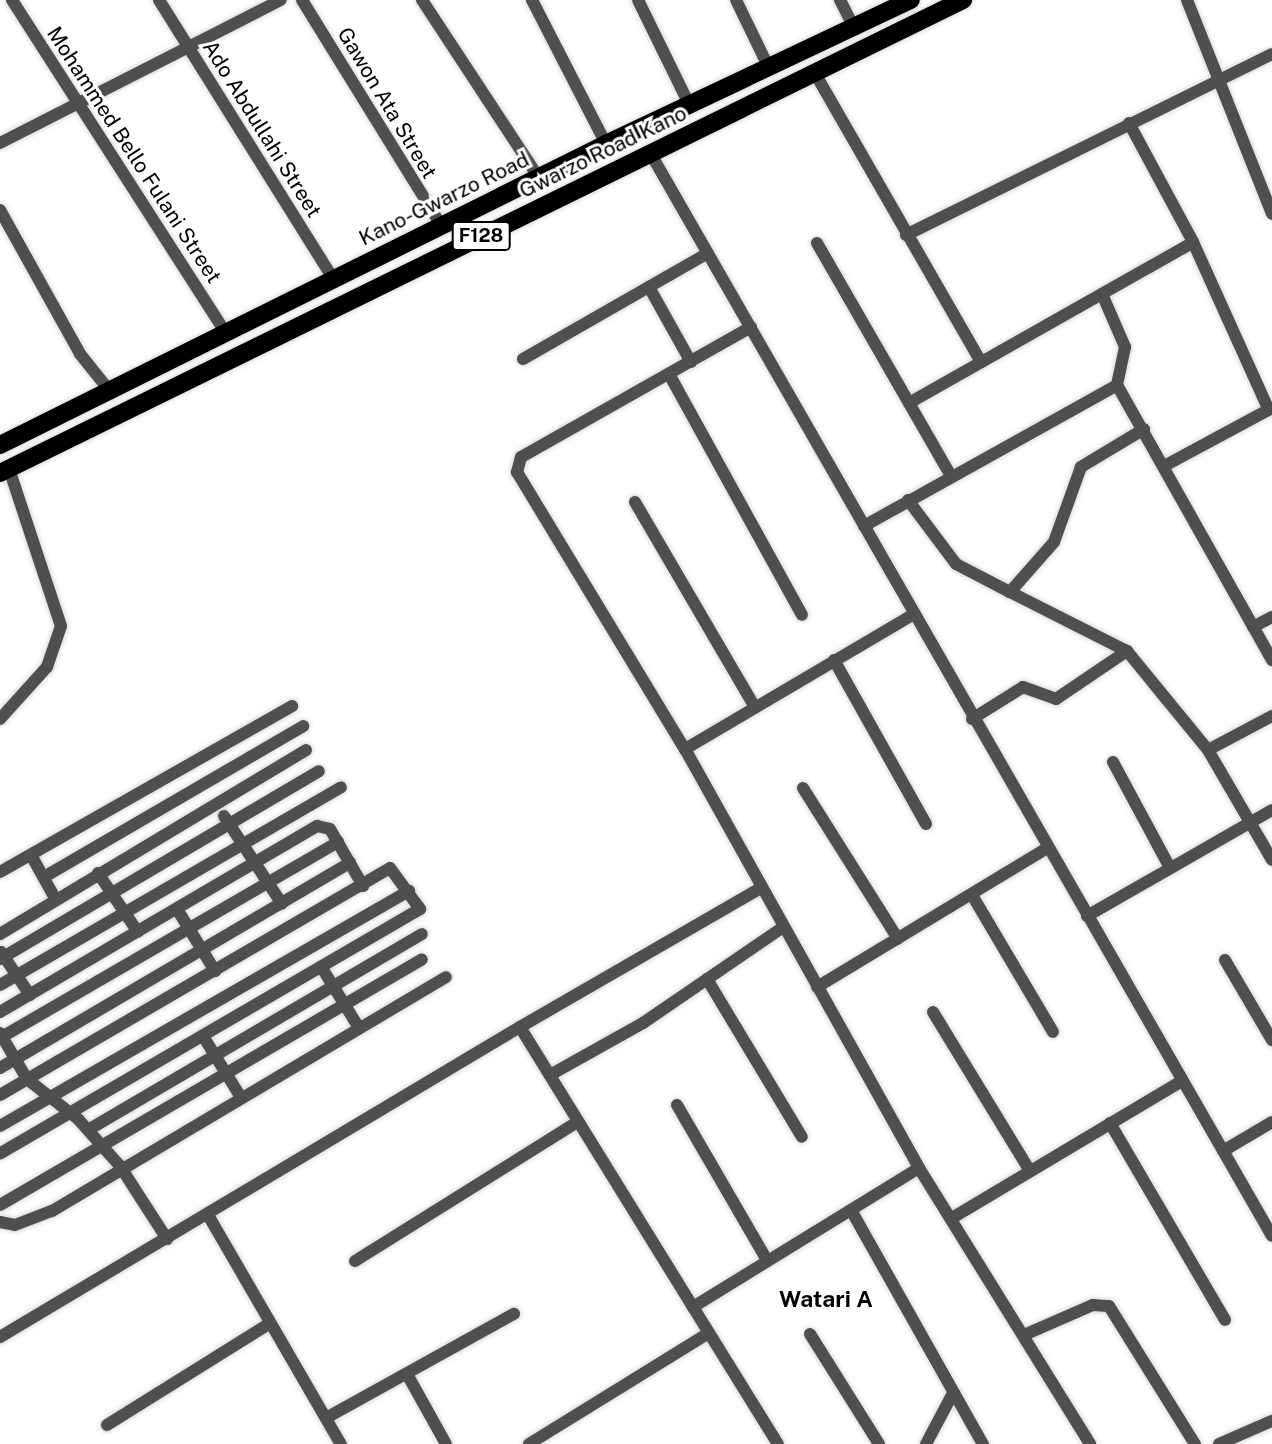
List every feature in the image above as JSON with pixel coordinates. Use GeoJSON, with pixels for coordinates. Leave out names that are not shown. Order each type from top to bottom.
{"type":"FeatureCollection","features":[{"type":"Feature","properties":{"kind":"main road","name":"Kano-Gwarzo Road"},"geometry":{"type":"LineString","coordinates":[[1,442],[606,144],[911,0]]}},
{"type":"Feature","properties":{"kind":"main road","name":"Gwarzo Road Kano"},"geometry":{"type":"LineString","coordinates":[[4,471],[652,156],[963,0]]}},
{"type":"Feature","properties":{"kind":"street","name":"Mohammed Bello Fulani Street"},"geometry":{"type":"LineString","coordinates":[[12,0],[225,332]]}},
{"type":"Feature","properties":{"kind":"street","name":"Ado Abdullahi Street"},"geometry":{"type":"LineString","coordinates":[[159,0],[334,278]]}},
{"type":"Feature","properties":{"kind":"street"},"geometry":{"type":"LineString","coordinates":[[0,143],[281,0]]}},
{"type":"Feature","properties":{"kind":"street","name":"Gawon Ata Street"},"geometry":{"type":"LineString","coordinates":[[302,0],[441,225]]}},
{"type":"Feature","properties":{"kind":"street"},"geometry":{"type":"LineString","coordinates":[[422,0],[539,178]]}},
{"type":"Feature","properties":{"kind":"street"},"geometry":{"type":"LineString","coordinates":[[532,0],[606,144]]}},
{"type":"Feature","properties":{"kind":"street"},"geometry":{"type":"LineString","coordinates":[[638,0],[690,106]]}},
{"type":"Feature","properties":{"kind":"street"},"geometry":{"type":"LineString","coordinates":[[736,0],[769,68]]}},
{"type":"Feature","properties":{"kind":"street"},"geometry":{"type":"LineString","coordinates":[[840,0],[854,28]]}},
{"type":"Feature","properties":{"kind":"street"},"geometry":{"type":"LineString","coordinates":[[1187,0],[1215,79],[1272,214]]}},
{"type":"Feature","properties":{"kind":"street"},"geometry":{"type":"LineString","coordinates":[[906,235],[1215,79],[1272,54]]}},
{"type":"Feature","properties":{"kind":"street"},"geometry":{"type":"LineString","coordinates":[[816,75],[981,362]]}},
{"type":"Feature","properties":{"kind":"street"},"geometry":{"type":"LineString","coordinates":[[1129,123],[1193,242],[1271,409],[1166,465]]}},
{"type":"Feature","properties":{"kind":"street"},"geometry":{"type":"LineString","coordinates":[[652,156],[972,719],[1272,1236]]}},
{"type":"Feature","properties":{"kind":"street"},"geometry":{"type":"LineString","coordinates":[[0,210],[80,354],[108,389]]}},
{"type":"Feature","properties":{"kind":"street"},"geometry":{"type":"LineString","coordinates":[[909,403],[1193,242]]}},
{"type":"Feature","properties":{"kind":"street"},"geometry":{"type":"LineString","coordinates":[[817,243],[950,474]]}},
{"type":"Feature","properties":{"kind":"street"},"geometry":{"type":"LineString","coordinates":[[523,359],[708,253]]}},
{"type":"Feature","properties":{"kind":"street"},"geometry":{"type":"LineString","coordinates":[[649,287],[691,362]]}},
{"type":"Feature","properties":{"kind":"street"},"geometry":{"type":"LineString","coordinates":[[1102,294],[1125,346],[1117,385],[1166,465],[1272,660]]}},
{"type":"Feature","properties":{"kind":"street"},"geometry":{"type":"LineString","coordinates":[[751,327],[516,463],[685,749],[782,928],[919,1168],[1090,1444]]}},
{"type":"Feature","properties":{"kind":"street"},"geometry":{"type":"LineString","coordinates":[[668,374],[802,615]]}},
{"type":"Feature","properties":{"kind":"street"},"geometry":{"type":"LineString","coordinates":[[864,526],[950,474],[1117,385]]}},
{"type":"Feature","properties":{"kind":"street"},"geometry":{"type":"LineString","coordinates":[[1010,592],[1054,542],[1082,467],[1144,429]]}},
{"type":"Feature","properties":{"kind":"street"},"geometry":{"type":"LineString","coordinates":[[0,719],[47,667],[61,626],[4,471]]}},
{"type":"Feature","properties":{"kind":"street"},"geometry":{"type":"LineString","coordinates":[[908,500],[956,564],[1127,651],[1208,750],[1272,860]]}},
{"type":"Feature","properties":{"kind":"street"},"geometry":{"type":"LineString","coordinates":[[635,502],[754,705]]}},
{"type":"Feature","properties":{"kind":"street"},"geometry":{"type":"LineString","coordinates":[[685,749],[754,705],[914,614]]}},
{"type":"Feature","properties":{"kind":"street"},"geometry":{"type":"LineString","coordinates":[[1253,627],[1272,617]]}},
{"type":"Feature","properties":{"kind":"street"},"geometry":{"type":"LineString","coordinates":[[972,719],[1023,687],[1056,699],[1127,651]]}},
{"type":"Feature","properties":{"kind":"street"},"geometry":{"type":"LineString","coordinates":[[834,660],[926,824]]}},
{"type":"Feature","properties":{"kind":"street"},"geometry":{"type":"LineString","coordinates":[[0,872],[292,706]]}},
{"type":"Feature","properties":{"kind":"street"},"geometry":{"type":"LineString","coordinates":[[1208,750],[1272,716]]}},
{"type":"Feature","properties":{"kind":"street"},"geometry":{"type":"LineString","coordinates":[[44,877],[303,726]]}},
{"type":"Feature","properties":{"kind":"street"},"geometry":{"type":"LineString","coordinates":[[0,934],[98,873],[218,807],[306,750]]}},
{"type":"Feature","properties":{"kind":"street"},"geometry":{"type":"LineString","coordinates":[[1112,762],[1170,869]]}},
{"type":"Feature","properties":{"kind":"street"},"geometry":{"type":"LineString","coordinates":[[30,995],[1,956],[319,771]]}},
{"type":"Feature","properties":{"kind":"street"},"geometry":{"type":"LineString","coordinates":[[0,985],[341,787]]}},
{"type":"Feature","properties":{"kind":"street"},"geometry":{"type":"LineString","coordinates":[[803,788],[898,939]]}},
{"type":"Feature","properties":{"kind":"street"},"geometry":{"type":"LineString","coordinates":[[218,807],[282,904]]}},
{"type":"Feature","properties":{"kind":"street"},"geometry":{"type":"LineString","coordinates":[[1087,916],[1272,810]]}},
{"type":"Feature","properties":{"kind":"street"},"geometry":{"type":"LineString","coordinates":[[0,1012],[317,827],[325,825],[363,886]]}},
{"type":"Feature","properties":{"kind":"street"},"geometry":{"type":"LineString","coordinates":[[167,1239],[120,1166],[88,1130],[64,1114],[27,1079],[1,1036],[190,932],[338,842]]}},
{"type":"Feature","properties":{"kind":"street"},"geometry":{"type":"LineString","coordinates":[[817,987],[1047,848]]}},
{"type":"Feature","properties":{"kind":"street"},"geometry":{"type":"LineString","coordinates":[[31,855],[56,900]]}},
{"type":"Feature","properties":{"kind":"street"},"geometry":{"type":"LineString","coordinates":[[0,1068],[203,952],[350,863]]}},
{"type":"Feature","properties":{"kind":"street"},"geometry":{"type":"LineString","coordinates":[[0,1095],[394,867],[409,891],[418,914],[0,1153]]}},
{"type":"Feature","properties":{"kind":"street"},"geometry":{"type":"LineString","coordinates":[[98,873],[138,932]]}},
{"type":"Feature","properties":{"kind":"street"},"geometry":{"type":"LineString","coordinates":[[0,1336],[208,1215],[520,1027],[761,888]]}},
{"type":"Feature","properties":{"kind":"street"},"geometry":{"type":"LineString","coordinates":[[0,1126],[409,891]]}},
{"type":"Feature","properties":{"kind":"street"},"geometry":{"type":"LineString","coordinates":[[972,895],[1053,1032]]}},
{"type":"Feature","properties":{"kind":"street"},"geometry":{"type":"LineString","coordinates":[[177,909],[215,971]]}},
{"type":"Feature","properties":{"kind":"street"},"geometry":{"type":"LineString","coordinates":[[550,1075],[707,979],[782,928]]}},
{"type":"Feature","properties":{"kind":"street"},"geometry":{"type":"LineString","coordinates":[[88,1130],[422,934]]}},
{"type":"Feature","properties":{"kind":"street"},"geometry":{"type":"LineString","coordinates":[[0,1205],[422,959]]}},
{"type":"Feature","properties":{"kind":"street"},"geometry":{"type":"LineString","coordinates":[[1225,960],[1272,1040]]}},
{"type":"Feature","properties":{"kind":"street"},"geometry":{"type":"LineString","coordinates":[[322,968],[359,1028]]}},
{"type":"Feature","properties":{"kind":"street"},"geometry":{"type":"LineString","coordinates":[[0,1222],[15,1225],[52,1211],[120,1166],[446,977]]}},
{"type":"Feature","properties":{"kind":"street"},"geometry":{"type":"LineString","coordinates":[[707,979],[802,1137]]}},
{"type":"Feature","properties":{"kind":"street"},"geometry":{"type":"LineString","coordinates":[[933,1012],[1030,1171]]}},
{"type":"Feature","properties":{"kind":"street"},"geometry":{"type":"LineString","coordinates":[[520,1027],[576,1123],[778,1444]]}},
{"type":"Feature","properties":{"kind":"street"},"geometry":{"type":"LineString","coordinates":[[203,1036],[240,1096]]}},
{"type":"Feature","properties":{"kind":"street"},"geometry":{"type":"LineString","coordinates":[[952,1218],[1182,1081]]}},
{"type":"Feature","properties":{"kind":"street"},"geometry":{"type":"LineString","coordinates":[[677,1105],[766,1259]]}},
{"type":"Feature","properties":{"kind":"street"},"geometry":{"type":"LineString","coordinates":[[1223,1151],[1272,1122]]}},
{"type":"Feature","properties":{"kind":"street"},"geometry":{"type":"LineString","coordinates":[[355,1261],[576,1123]]}},
{"type":"Feature","properties":{"kind":"street"},"geometry":{"type":"LineString","coordinates":[[1110,1124],[1225,1320]]}},
{"type":"Feature","properties":{"kind":"street"},"geometry":{"type":"LineString","coordinates":[[693,1307],[766,1259],[919,1168]]}},
{"type":"Feature","properties":{"kind":"street"},"geometry":{"type":"LineString","coordinates":[[851,1210],[952,1395],[983,1444]]}},
{"type":"Feature","properties":{"kind":"street"},"geometry":{"type":"LineString","coordinates":[[208,1215],[341,1444]]}},
{"type":"Feature","properties":{"kind":"street"},"geometry":{"type":"LineString","coordinates":[[1024,1335],[1093,1305],[1109,1306],[1195,1444]]}},
{"type":"Feature","properties":{"kind":"street"},"geometry":{"type":"LineString","coordinates":[[326,1418],[514,1314]]}},
{"type":"Feature","properties":{"kind":"street"},"geometry":{"type":"LineString","coordinates":[[107,1425],[270,1322]]}},
{"type":"Feature","properties":{"kind":"street"},"geometry":{"type":"LineString","coordinates":[[529,1444],[709,1332]]}},
{"type":"Feature","properties":{"kind":"street"},"geometry":{"type":"LineString","coordinates":[[810,1335],[879,1444]]}},
{"type":"Feature","properties":{"kind":"street"},"geometry":{"type":"LineString","coordinates":[[407,1374],[446,1444]]}},
{"type":"Feature","properties":{"kind":"street"},"geometry":{"type":"LineString","coordinates":[[926,1444],[952,1395]]}},
{"type":"Feature","properties":{"kind":"street"},"geometry":{"type":"LineString","coordinates":[[1219,1444],[1272,1421]]}},
{"type":"Feature","properties":{"kind":"district","name":"Watari A"},"geometry":{"type":"Point","coordinates":[826,1299]}}]}
